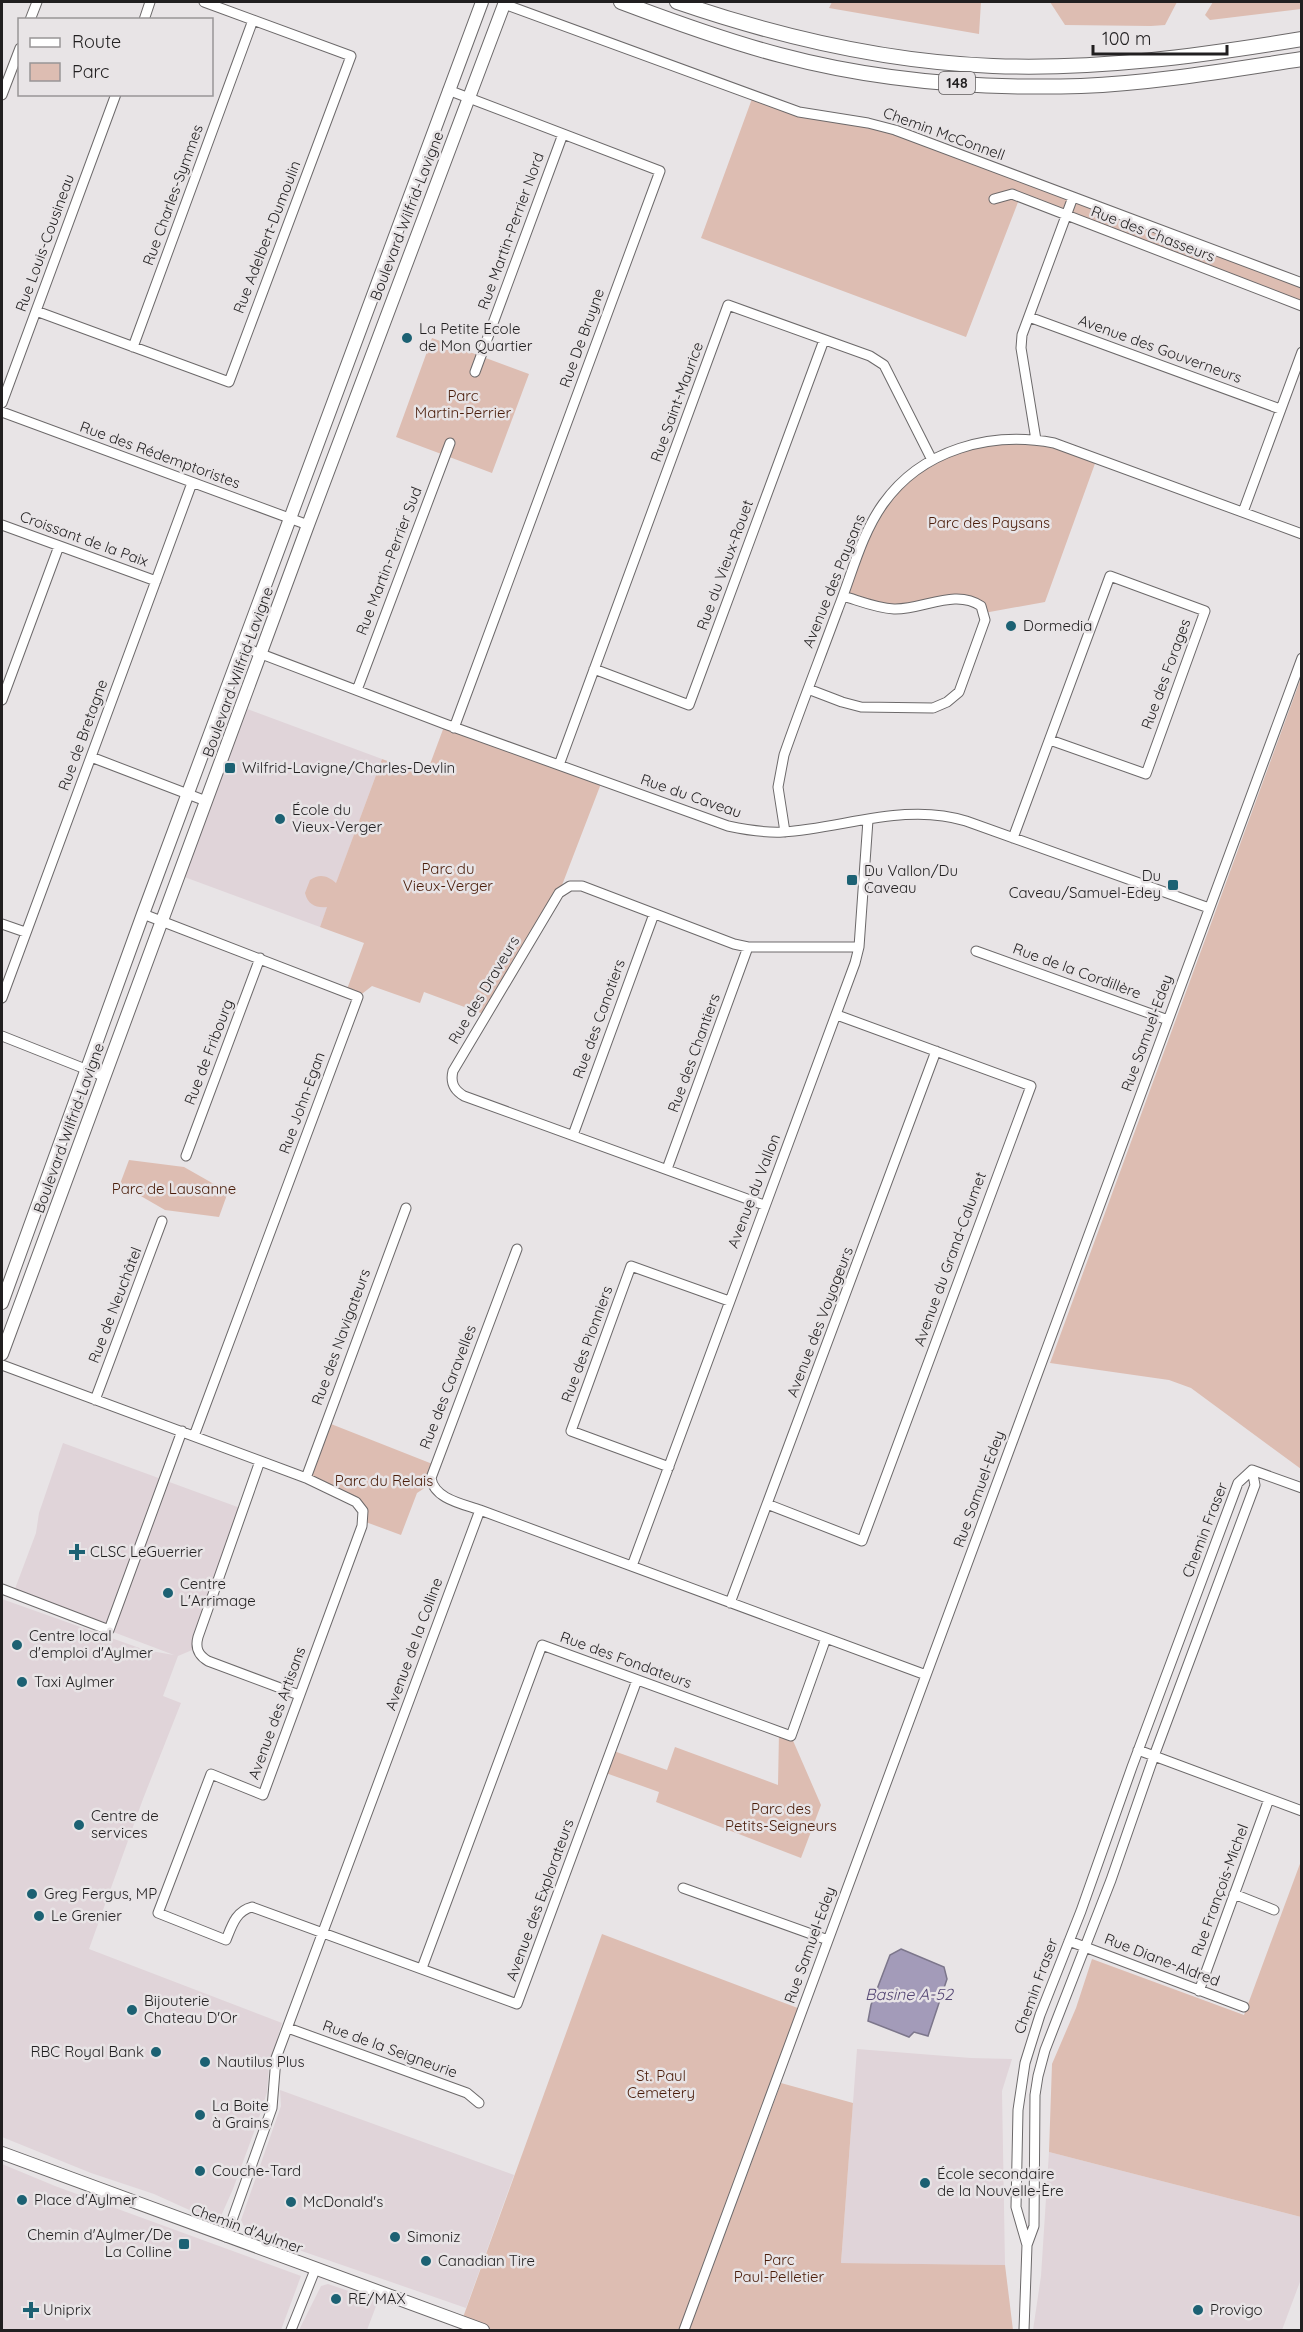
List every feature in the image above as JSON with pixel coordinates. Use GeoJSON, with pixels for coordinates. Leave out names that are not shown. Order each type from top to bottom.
{"type":"FeatureCollection","features":[{"type":"Feature","properties":{"kind":"highway","name":"148"},"geometry":{"type":"LineString","coordinates":[[621,2],[719,37],[782,56],[887,75],[942,81],[1040,87],[1083,86],[1148,81],[1302,59]]}},
{"type":"Feature","properties":{"kind":"highway","name":"148"},"geometry":{"type":"LineString","coordinates":[[677,2],[743,24],[819,43],[888,57],[983,66],[1134,62],[1209,55],[1302,39]]}},
{"type":"Feature","properties":{"kind":"main road","name":"Boulevard Wilfrid-Lavigne"},"geometry":{"type":"LineString","coordinates":[[2,1303],[143,914],[482,2]]}},
{"type":"Feature","properties":{"kind":"main road","name":"Boulevard Wilfrid-Lavigne"},"geometry":{"type":"LineString","coordinates":[[2,1354],[308,525],[505,3]]}},
{"type":"Feature","properties":{"kind":"main road","name":"Chemin d'Aylmer"},"geometry":{"type":"LineString","coordinates":[[2,2153],[483,2331]]}},
{"type":"Feature","properties":{"kind":"street"},"geometry":{"type":"LineString","coordinates":[[31,18],[37,2]]}},
{"type":"Feature","properties":{"kind":"street"},"geometry":{"type":"LineString","coordinates":[[145,18],[150,2]]}},
{"type":"Feature","properties":{"kind":"street","name":"Rue Adelbert-Dumoulin"},"geometry":{"type":"LineString","coordinates":[[36,311],[229,382],[351,56],[204,2]]}},
{"type":"Feature","properties":{"kind":"street","name":"Chemin McConnell"},"geometry":{"type":"LineString","coordinates":[[505,3],[782,106],[813,116],[868,123],[895,130],[1302,284]]}},
{"type":"Feature","properties":{"kind":"street","name":"Rue Charles-Symmes"},"geometry":{"type":"LineString","coordinates":[[133,347],[253,20]]}},
{"type":"Feature","properties":{"kind":"street"},"geometry":{"type":"LineString","coordinates":[[2,94],[18,53]]}},
{"type":"Feature","properties":{"kind":"street","name":"Rue De Bruyne"},"geometry":{"type":"LineString","coordinates":[[448,90],[660,171],[454,728]]}},
{"type":"Feature","properties":{"kind":"street","name":"Rue Louis-Cousineau"},"geometry":{"type":"LineString","coordinates":[[2,403],[115,96]]}},
{"type":"Feature","properties":{"kind":"street","name":"Rue Martin-Perrier Nord"},"geometry":{"type":"LineString","coordinates":[[476,372],[562,134]]}},
{"type":"Feature","properties":{"kind":"street","name":"Rue des Chasseurs"},"geometry":{"type":"LineString","coordinates":[[994,199],[1012,194],[1066,217],[1302,306]]}},
{"type":"Feature","properties":{"kind":"street"},"geometry":{"type":"LineString","coordinates":[[1036,440],[1021,348],[1022,335],[1073,198]]}},
{"type":"Feature","properties":{"kind":"street","name":"Rue Saint-Maurice"},"geometry":{"type":"LineString","coordinates":[[559,765],[728,305],[870,356],[884,365],[932,460]]}},
{"type":"Feature","properties":{"kind":"street","name":"Avenue des Gouverneurs"},"geometry":{"type":"LineString","coordinates":[[1029,317],[1280,409]]}},
{"type":"Feature","properties":{"kind":"street","name":"Rue du Vieux-Rouet"},"geometry":{"type":"LineString","coordinates":[[594,669],[689,705],[824,340]]}},
{"type":"Feature","properties":{"kind":"street"},"geometry":{"type":"LineString","coordinates":[[1243,512],[1302,352]]}},
{"type":"Feature","properties":{"kind":"street","name":"Rue des Rédemptoristes"},"geometry":{"type":"LineString","coordinates":[[2,412],[308,525]]}},
{"type":"Feature","properties":{"kind":"street","name":"Avenue des Paysans"},"geometry":{"type":"LineString","coordinates":[[785,832],[778,787],[779,771],[862,543],[883,504],[912,473],[932,460],[975,444],[1012,438],[1054,443],[1302,534]]}},
{"type":"Feature","properties":{"kind":"street","name":"Rue Martin-Perrier Sud"},"geometry":{"type":"LineString","coordinates":[[357,690],[450,443]]}},
{"type":"Feature","properties":{"kind":"street","name":"Rue de Bretagne"},"geometry":{"type":"LineString","coordinates":[[2,998],[192,483]]}},
{"type":"Feature","properties":{"kind":"street","name":"Croissant de la Paix"},"geometry":{"type":"LineString","coordinates":[[2,525],[156,582]]}},
{"type":"Feature","properties":{"kind":"street"},"geometry":{"type":"LineString","coordinates":[[2,700],[59,546]]}},
{"type":"Feature","properties":{"kind":"street","name":"Rue des Forages"},"geometry":{"type":"LineString","coordinates":[[1013,838],[1110,576],[1205,611],[1146,774],[1050,740]]}},
{"type":"Feature","properties":{"kind":"street"},"geometry":{"type":"LineString","coordinates":[[808,689],[861,707],[933,708],[947,702],[959,692],[985,620],[981,606],[972,600],[961,598],[896,609],[879,607],[843,596]]}},
{"type":"Feature","properties":{"kind":"street","name":"Rue du Caveau"},"geometry":{"type":"LineString","coordinates":[[243,647],[454,728],[728,826],[748,831],[785,832],[909,814],[938,814],[966,821],[1209,908]]}},
{"type":"Feature","properties":{"kind":"street","name":"Rue Samuel-Edey"},"geometry":{"type":"LineString","coordinates":[[684,2331],[1302,658]]}},
{"type":"Feature","properties":{"kind":"street"},"geometry":{"type":"LineString","coordinates":[[91,757],[206,801]]}},
{"type":"Feature","properties":{"kind":"street","name":"Avenue du Vallon"},"geometry":{"type":"LineString","coordinates":[[632,1566],[764,1205],[837,1015],[859,946],[868,820]]}},
{"type":"Feature","properties":{"kind":"street","name":"Rue des Draveurs"},"geometry":{"type":"LineString","coordinates":[[764,1205],[464,1096],[454,1088],[453,1071],[559,893],[570,886],[582,886],[734,944],[859,946]]}},
{"type":"Feature","properties":{"kind":"street","name":"Rue John-Egan"},"geometry":{"type":"LineString","coordinates":[[143,914],[358,996],[194,1436]]}},
{"type":"Feature","properties":{"kind":"street","name":"Rue des Canotiers"},"geometry":{"type":"LineString","coordinates":[[573,1135],[654,914]]}},
{"type":"Feature","properties":{"kind":"street"},"geometry":{"type":"LineString","coordinates":[[2,924],[25,932]]}},
{"type":"Feature","properties":{"kind":"street","name":"Rue des Chantiers"},"geometry":{"type":"LineString","coordinates":[[667,1169],[748,946]]}},
{"type":"Feature","properties":{"kind":"street","name":"Rue de la Cordillère"},"geometry":{"type":"LineString","coordinates":[[976,951],[1168,1020]]}},
{"type":"Feature","properties":{"kind":"street","name":"Rue de Fribourg"},"geometry":{"type":"LineString","coordinates":[[186,1156],[260,958]]}},
{"type":"Feature","properties":{"kind":"street","name":"Avenue du Grand-Calumet"},"geometry":{"type":"LineString","coordinates":[[766,1504],[862,1541],[1031,1086],[837,1015]]}},
{"type":"Feature","properties":{"kind":"street"},"geometry":{"type":"LineString","coordinates":[[2,1036],[103,1076]]}},
{"type":"Feature","properties":{"kind":"street","name":"Avenue des Voyageurs"},"geometry":{"type":"LineString","coordinates":[[730,1603],[936,1051]]}},
{"type":"Feature","properties":{"kind":"street","name":"Rue des Navigateurs"},"geometry":{"type":"LineString","coordinates":[[306,1478],[406,1208]]}},
{"type":"Feature","properties":{"kind":"street","name":"Rue de Neuchâtel"},"geometry":{"type":"LineString","coordinates":[[95,1400],[162,1221]]}},
{"type":"Feature","properties":{"kind":"street","name":"Rue des Caravelles"},"geometry":{"type":"LineString","coordinates":[[480,1510],[441,1495],[435,1490],[431,1478],[517,1249]]}},
{"type":"Feature","properties":{"kind":"street","name":"Rue des Pionniers"},"geometry":{"type":"LineString","coordinates":[[669,1467],[571,1431],[631,1266],[729,1301]]}},
{"type":"Feature","properties":{"kind":"street"},"geometry":{"type":"LineString","coordinates":[[2,1365],[260,1461],[198,1637],[197,1648],[200,1656],[208,1661],[298,1695]]}},
{"type":"Feature","properties":{"kind":"street"},"geometry":{"type":"LineString","coordinates":[[2,1589],[109,1630],[182,1431]]}},
{"type":"Feature","properties":{"kind":"street","name":"Avenue des Artisans"},"geometry":{"type":"LineString","coordinates":[[260,1461],[306,1478],[361,1505],[364,1515],[362,1526],[298,1695],[264,1795],[211,1774],[158,1913],[225,1940],[237,1916],[243,1909],[252,1907],[323,1932]]}},
{"type":"Feature","properties":{"kind":"street"},"geometry":{"type":"LineString","coordinates":[[1252,1470],[1302,1488]]}},
{"type":"Feature","properties":{"kind":"street","name":"Chemin Fraser"},"geometry":{"type":"LineString","coordinates":[[1024,2331],[1027,2245],[1016,2207],[1018,2110],[1025,2063],[1040,2015],[1238,1483],[1252,1470]]}},
{"type":"Feature","properties":{"kind":"street","name":"Chemin Fraser"},"geometry":{"type":"LineString","coordinates":[[1027,2245],[1034,2226],[1035,2095],[1045,2050],[1086,1948],[1154,1756],[1255,1485],[1252,1470]]}},
{"type":"Feature","properties":{"kind":"street"},"geometry":{"type":"LineString","coordinates":[[480,1510],[926,1675]]}},
{"type":"Feature","properties":{"kind":"street","name":"Avenue de la Colline"},"geometry":{"type":"LineString","coordinates":[[226,2237],[270,2115],[276,2058],[480,1510]]}},
{"type":"Feature","properties":{"kind":"street","name":"Rue des Fondateurs"},"geometry":{"type":"LineString","coordinates":[[422,1968],[542,1644],[791,1736],[826,1638]]}},
{"type":"Feature","properties":{"kind":"street","name":"Avenue des Explorateurs"},"geometry":{"type":"LineString","coordinates":[[323,1932],[517,2004],[637,1680]]}},
{"type":"Feature","properties":{"kind":"street"},"geometry":{"type":"LineString","coordinates":[[1138,1750],[1302,1811]]}},
{"type":"Feature","properties":{"kind":"street","name":"Rue François-Michel"},"geometry":{"type":"LineString","coordinates":[[1199,1991],[1269,1799]]}},
{"type":"Feature","properties":{"kind":"street"},"geometry":{"type":"LineString","coordinates":[[683,1888],[828,1940]]}},
{"type":"Feature","properties":{"kind":"street"},"geometry":{"type":"LineString","coordinates":[[1234,1894],[1274,1910]]}},
{"type":"Feature","properties":{"kind":"street","name":"Rue Diane-Aldred"},"geometry":{"type":"LineString","coordinates":[[1069,1941],[1244,2007]]}},
{"type":"Feature","properties":{"kind":"street","name":"Rue de la Seigneurie"},"geometry":{"type":"LineString","coordinates":[[288,2028],[467,2093],[479,2103]]}},
{"type":"Feature","properties":{"kind":"street"},"geometry":{"type":"LineString","coordinates":[[291,2331],[315,2270]]}},
{"type":"Feature","properties":{"kind":"shaded area","name":"École du Vieux-Verger"},"geometry":{"type":"Polygon","coordinates":[[[242,707],[382,759],[320,927],[179,875],[242,707]]]}},
{"type":"Feature","properties":{"kind":"shaded area"},"geometry":{"type":"Polygon","coordinates":[[[63,1443],[243,1509],[197,1648],[178,1656],[163,1696],[181,1703],[143,1799],[89,1949],[282,2023],[269,2066],[267,2092],[258,2121],[233,2189],[221,2216],[215,2219],[207,2218],[154,2194],[91,2173],[2,2137],[2,1599],[145,1650],[174,1655],[13,1594],[36,1533],[39,1513],[63,1443]]]}},
{"type":"Feature","properties":{"kind":"shaded area","name":"École secondaire de la Nouvelle-Ère"},"geometry":{"type":"Polygon","coordinates":[[[857,2049],[1012,2059],[1002,2091],[1005,2265],[841,2263],[857,2049]]]}},
{"type":"Feature","properties":{"kind":"shaded area"},"geometry":{"type":"Polygon","coordinates":[[[280,2090],[514,2175],[466,2308],[247,2232],[241,2220],[281,2106],[280,2090]]]}},
{"type":"Feature","properties":{"kind":"shaded area"},"geometry":{"type":"Polygon","coordinates":[[[1049,2152],[1301,2217],[1301,2279],[1282,2330],[1033,2330],[1041,2276],[1049,2152]]]}},
{"type":"Feature","properties":{"kind":"shaded area"},"geometry":{"type":"Polygon","coordinates":[[[2,2164],[55,2186],[301,2276],[281,2330],[2,2330],[2,2164]]]}},
{"type":"Feature","properties":{"kind":"shaded area"},"geometry":{"type":"Polygon","coordinates":[[[328,2284],[378,2301],[367,2330],[299,2330],[321,2286],[328,2284]]]}},
{"type":"Feature","properties":{"kind":"green space"},"geometry":{"type":"Polygon","coordinates":[[[832,2],[981,2],[979,34],[829,8],[832,2]]]}},
{"type":"Feature","properties":{"kind":"green space"},"geometry":{"type":"Polygon","coordinates":[[[1050,2],[1177,2],[1165,25],[1151,26],[1065,25],[1050,2]]]}},
{"type":"Feature","properties":{"kind":"green space"},"geometry":{"type":"Polygon","coordinates":[[[1213,2],[1301,2],[1301,9],[1210,20],[1205,15],[1213,2]]]}},
{"type":"Feature","properties":{"kind":"green space"},"geometry":{"type":"Polygon","coordinates":[[[753,96],[799,112],[868,123],[1301,287],[1301,305],[1020,197],[966,337],[701,238],[753,96]]]}},
{"type":"Feature","properties":{"kind":"green space","name":"Parc Martin-Perrier"},"geometry":{"type":"Polygon","coordinates":[[[432,338],[529,374],[492,473],[396,437],[432,338]]]}},
{"type":"Feature","properties":{"kind":"green space","name":"Parc des Paysans"},"geometry":{"type":"Polygon","coordinates":[[[1037,440],[1097,458],[1045,602],[984,613],[973,600],[896,609],[843,596],[862,543],[896,488],[957,449],[1037,440]]]}},
{"type":"Feature","properties":{"kind":"green space"},"geometry":{"type":"Polygon","coordinates":[[[1301,678],[1301,1469],[1191,1388],[1169,1380],[1050,1363],[1301,678]]]}},
{"type":"Feature","properties":{"kind":"green space","name":"Parc du Vieux-Verger"},"geometry":{"type":"Polygon","coordinates":[[[445,724],[602,781],[559,893],[486,1015],[424,992],[420,1003],[372,986],[358,997],[346,992],[364,943],[320,927],[327,907],[313,905],[305,893],[310,880],[317,877],[327,877],[336,883],[382,759],[426,775],[445,724]]]}},
{"type":"Feature","properties":{"kind":"green space","name":"Parc de Lausanne"},"geometry":{"type":"Polygon","coordinates":[[[129,1160],[184,1167],[228,1192],[219,1217],[165,1210],[120,1184],[129,1160]]]}},
{"type":"Feature","properties":{"kind":"green space","name":"Parc du Relais"},"geometry":{"type":"Polygon","coordinates":[[[326,1422],[435,1465],[432,1483],[417,1493],[401,1535],[363,1521],[363,1511],[306,1478],[326,1422]]]}},
{"type":"Feature","properties":{"kind":"green space","name":"Parc des Petits-Seigneurs"},"geometry":{"type":"Polygon","coordinates":[[[779,1732],[791,1736],[821,1805],[801,1858],[656,1802],[659,1792],[603,1772],[611,1750],[667,1770],[675,1747],[778,1785],[779,1732]]]}},
{"type":"Feature","properties":{"kind":"green space"},"geometry":{"type":"Polygon","coordinates":[[[1301,1861],[1301,2217],[1049,2152],[1052,2064],[1076,2008],[1092,1959],[1244,2015],[1301,1861]]]}},
{"type":"Feature","properties":{"kind":"green space","name":"St. Paul Cemetery"},"geometry":{"type":"Polygon","coordinates":[[[602,1934],[803,2010],[684,2330],[483,2330],[461,2323],[602,1934]]]}},
{"type":"Feature","properties":{"kind":"green space","name":"Parc Paul-Pelletier"},"geometry":{"type":"Polygon","coordinates":[[[781,2083],[853,2103],[841,2263],[1005,2265],[1013,2330],[689,2330],[781,2083]]]}},
{"type":"Feature","properties":{"kind":"water","name":"Basine A-52"},"geometry":{"type":"Polygon","coordinates":[[[901,1949],[944,1967],[947,1979],[928,2036],[914,2032],[909,2037],[868,2021],[871,2005],[890,1955],[901,1949]]]}},
{"type":"Feature","properties":{"kind":"place","name":"La Petite Ecole de Mon Quartier"},"geometry":{"type":"Point","coordinates":[407,338]}},
{"type":"Feature","properties":{"kind":"place","name":"Dormedia"},"geometry":{"type":"Point","coordinates":[1011,626]}},
{"type":"Feature","properties":{"kind":"place","name":"Wilfrid-Lavigne/Charles-Devlin"},"geometry":{"type":"Point","coordinates":[230,768]}},
{"type":"Feature","properties":{"kind":"place","name":"École du Vieux-Verger"},"geometry":{"type":"Point","coordinates":[280,819]}},
{"type":"Feature","properties":{"kind":"place","name":"Du Vallon/Du Caveau"},"geometry":{"type":"Point","coordinates":[852,880]}},
{"type":"Feature","properties":{"kind":"place","name":"Du Caveau/Samuel-Edey"},"geometry":{"type":"Point","coordinates":[1173,885]}},
{"type":"Feature","properties":{"kind":"place","name":"CLSC LeGuerrier"},"geometry":{"type":"Point","coordinates":[77,1552]}},
{"type":"Feature","properties":{"kind":"place","name":"Centre L'Arrimage"},"geometry":{"type":"Point","coordinates":[168,1593]}},
{"type":"Feature","properties":{"kind":"place","name":"Centre local d'emploi d'Aylmer"},"geometry":{"type":"Point","coordinates":[17,1645]}},
{"type":"Feature","properties":{"kind":"place","name":"Taxi Aylmer"},"geometry":{"type":"Point","coordinates":[22,1682]}},
{"type":"Feature","properties":{"kind":"place","name":"Centre de services"},"geometry":{"type":"Point","coordinates":[79,1825]}},
{"type":"Feature","properties":{"kind":"place","name":"Greg Fergus, MP"},"geometry":{"type":"Point","coordinates":[32,1894]}},
{"type":"Feature","properties":{"kind":"place","name":"Le Grenier"},"geometry":{"type":"Point","coordinates":[39,1916]}},
{"type":"Feature","properties":{"kind":"place","name":"Bijouterie Chateau D'Or"},"geometry":{"type":"Point","coordinates":[132,2010]}},
{"type":"Feature","properties":{"kind":"place","name":"RBC Royal Bank"},"geometry":{"type":"Point","coordinates":[156,2052]}},
{"type":"Feature","properties":{"kind":"place","name":"Nautilus Plus"},"geometry":{"type":"Point","coordinates":[205,2062]}},
{"type":"Feature","properties":{"kind":"place","name":"La Boite à Grains"},"geometry":{"type":"Point","coordinates":[200,2115]}},
{"type":"Feature","properties":{"kind":"place","name":"Couche-Tard"},"geometry":{"type":"Point","coordinates":[200,2171]}},
{"type":"Feature","properties":{"kind":"place","name":"École secondaire de la Nouvelle-Ère"},"geometry":{"type":"Point","coordinates":[925,2183]}},
{"type":"Feature","properties":{"kind":"place","name":"Place d'Aylmer"},"geometry":{"type":"Point","coordinates":[22,2200]}},
{"type":"Feature","properties":{"kind":"place","name":"McDonald's"},"geometry":{"type":"Point","coordinates":[291,2202]}},
{"type":"Feature","properties":{"kind":"place","name":"Simoniz"},"geometry":{"type":"Point","coordinates":[395,2237]}},
{"type":"Feature","properties":{"kind":"place","name":"Chemin d'Aylmer/De La Colline"},"geometry":{"type":"Point","coordinates":[184,2244]}},
{"type":"Feature","properties":{"kind":"place","name":"Canadian Tire"},"geometry":{"type":"Point","coordinates":[426,2261]}},
{"type":"Feature","properties":{"kind":"place","name":"RE/MAX"},"geometry":{"type":"Point","coordinates":[336,2299]}},
{"type":"Feature","properties":{"kind":"place","name":"Uniprix"},"geometry":{"type":"Point","coordinates":[31,2310]}},
{"type":"Feature","properties":{"kind":"place","name":"Provigo"},"geometry":{"type":"Point","coordinates":[1198,2310]}}]}
